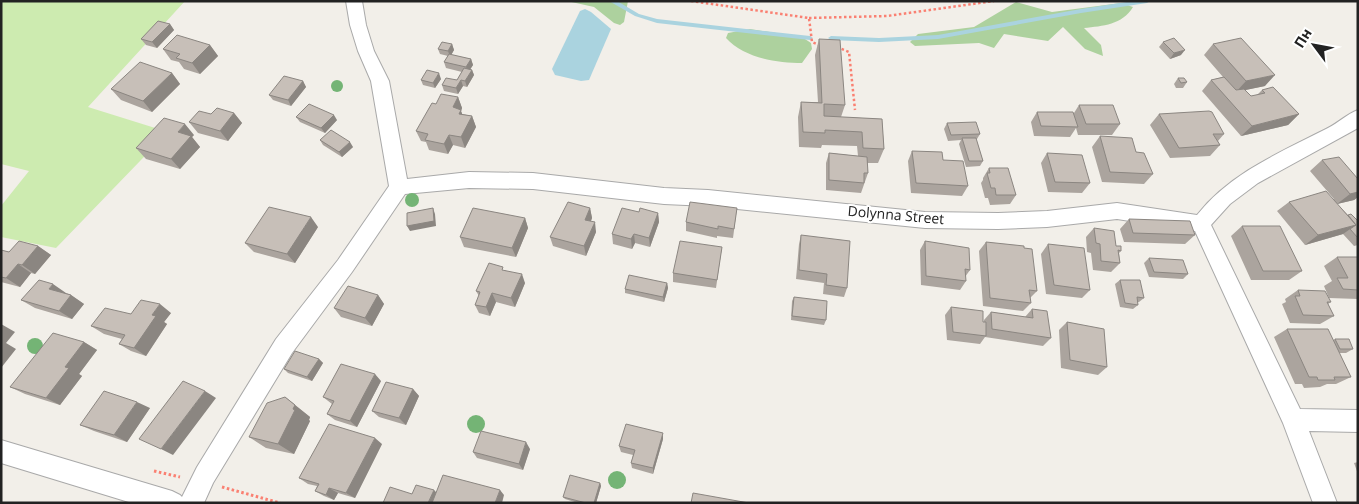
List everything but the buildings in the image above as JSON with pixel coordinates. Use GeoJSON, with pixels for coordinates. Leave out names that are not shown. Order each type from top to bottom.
{"type":"FeatureCollection","features":[{"type":"Feature","properties":{"kind":"street"},"geometry":{"type":"LineString","coordinates":[[191,503],[284,346],[345,266],[399,187],[380,81],[358,25],[354,1]]}},
{"type":"Feature","properties":{"kind":"street"},"geometry":{"type":"LineString","coordinates":[[1324,503],[1293,420],[1201,224],[1210,211],[1244,183],[1305,147],[1352,124],[1358,117]]}},
{"type":"Feature","properties":{"kind":"street","name":"Dolynna Street"},"geometry":{"type":"LineString","coordinates":[[399,187],[425,186],[469,180],[533,180],[664,196],[708,198],[925,220],[1027,220],[1118,212],[1201,224]]}},
{"type":"Feature","properties":{"kind":"street"},"geometry":{"type":"LineString","coordinates":[[1293,420],[1358,421]]}},
{"type":"Feature","properties":{"kind":"street"},"geometry":{"type":"LineString","coordinates":[[1,451],[172,503]]}},
{"type":"Feature","properties":{"kind":"path"},"geometry":{"type":"LineString","coordinates":[[691,1],[809,18],[887,16],[994,1]]}},
{"type":"Feature","properties":{"kind":"path"},"geometry":{"type":"LineString","coordinates":[[809,18],[812,42],[818,46],[825,46]]}},
{"type":"Feature","properties":{"kind":"path"},"geometry":{"type":"LineString","coordinates":[[832,47],[850,52],[855,110]]}},
{"type":"Feature","properties":{"kind":"path"},"geometry":{"type":"LineString","coordinates":[[202,482],[280,503]]}},
{"type":"Feature","properties":{"kind":"green space"},"geometry":{"type":"Polygon","coordinates":[[[1,1],[185,1],[88,107],[168,132],[56,248],[1,237],[1,206],[29,171],[1,164],[1,1]]]}},
{"type":"Feature","properties":{"kind":"green space"},"geometry":{"type":"Polygon","coordinates":[[[567,1],[628,1],[624,22],[620,25],[614,23],[594,7],[567,1]]]}},
{"type":"Feature","properties":{"kind":"green space"},"geometry":{"type":"Polygon","coordinates":[[[1016,2],[1052,12],[1121,3],[1133,7],[1123,18],[1112,24],[1084,28],[1101,45],[1103,56],[1085,49],[1063,27],[1048,41],[1004,34],[994,48],[979,43],[915,46],[910,42],[918,34],[974,27],[1016,2]]]}},
{"type":"Feature","properties":{"kind":"green space"},"geometry":{"type":"Polygon","coordinates":[[[750,29],[802,37],[811,43],[812,49],[802,63],[782,62],[751,55],[733,45],[726,38],[728,33],[750,29]]]}},
{"type":"Feature","properties":{"kind":"water"},"geometry":{"type":"Polygon","coordinates":[[[585,9],[611,29],[589,80],[581,81],[555,75],[552,69],[580,11],[585,9]]]}},
{"type":"Feature","properties":{"kind":"waterway"},"geometry":{"type":"LineString","coordinates":[[612,1],[637,15],[657,21],[810,38]]}},
{"type":"Feature","properties":{"kind":"waterway"},"geometry":{"type":"LineString","coordinates":[[831,38],[879,40],[938,37],[1147,1]]}}]}
